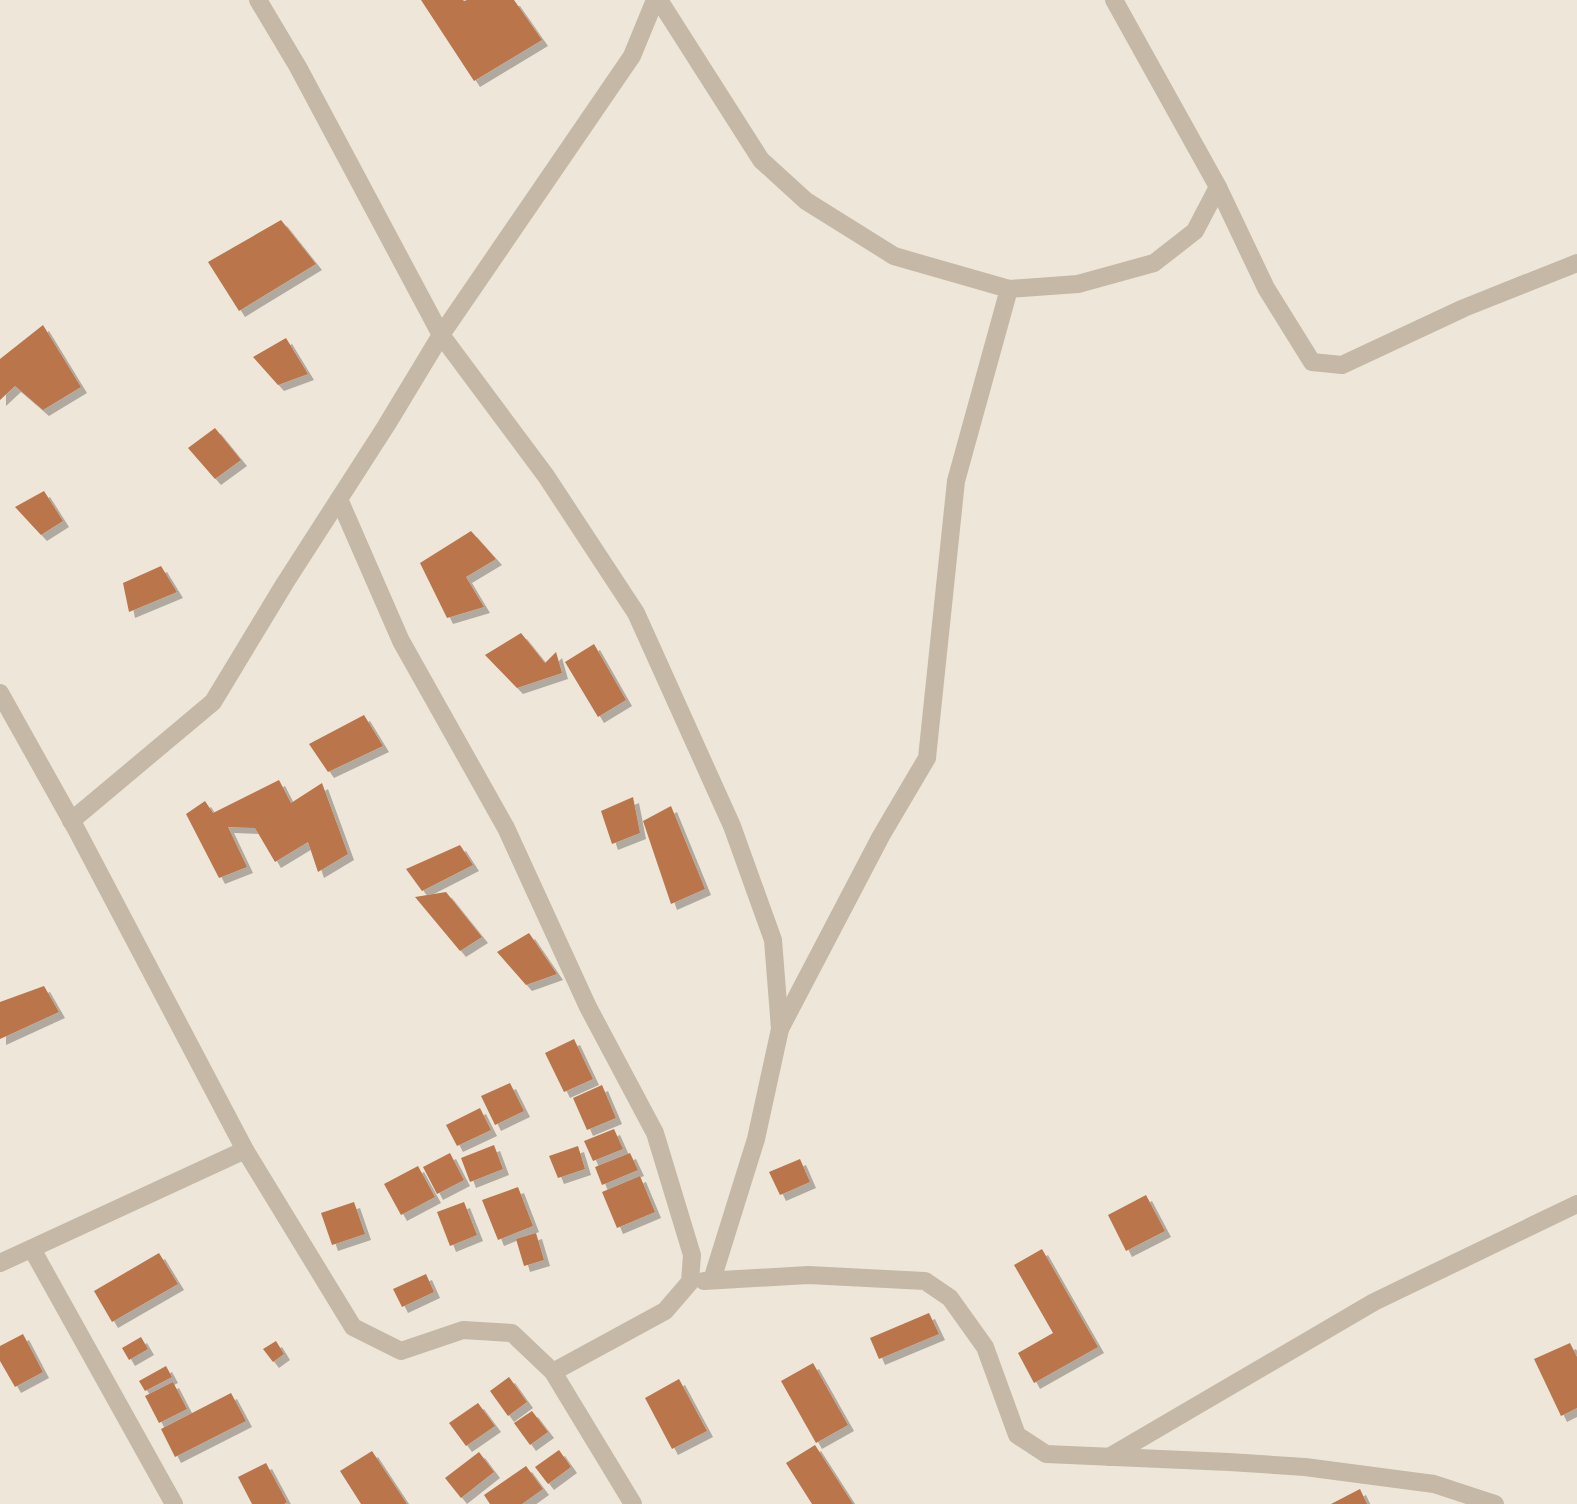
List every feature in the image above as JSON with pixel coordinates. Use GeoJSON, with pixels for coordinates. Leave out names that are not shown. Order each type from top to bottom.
{"type":"FeatureCollection","features":[{"type":"Feature","properties":{"kind":"street"},"geometry":{"type":"LineString","coordinates":[[258,0],[298,67],[441,335],[546,476],[636,613],[732,826],[773,940],[780,1029]]}},
{"type":"Feature","properties":{"kind":"street"},"geometry":{"type":"LineString","coordinates":[[71,821],[213,702],[441,335],[632,56],[657,0]]}},
{"type":"Feature","properties":{"kind":"street"},"geometry":{"type":"LineString","coordinates":[[657,0],[761,160],[806,201],[894,256],[1009,289],[1078,284],[1154,263],[1195,231],[1218,187]]}},
{"type":"Feature","properties":{"kind":"street"},"geometry":{"type":"LineString","coordinates":[[1114,0],[1218,187],[1266,288],[1312,362],[1342,365],[1464,308],[1577,262]]}},
{"type":"Feature","properties":{"kind":"street"},"geometry":{"type":"LineString","coordinates":[[712,1280],[756,1139],[780,1029],[881,836],[926,758],[956,481],[1009,289]]}},
{"type":"Feature","properties":{"kind":"street"},"geometry":{"type":"LineString","coordinates":[[339,499],[401,641],[506,828],[588,1007],[655,1133],[692,1255],[690,1282],[665,1311],[553,1372]]}},
{"type":"Feature","properties":{"kind":"street"},"geometry":{"type":"LineString","coordinates":[[0,693],[245,1150],[353,1327],[401,1351],[463,1331],[512,1333],[553,1372],[633,1504]]}},
{"type":"Feature","properties":{"kind":"street"},"geometry":{"type":"LineString","coordinates":[[0,1263],[245,1150]]}},
{"type":"Feature","properties":{"kind":"street"},"geometry":{"type":"LineString","coordinates":[[1109,1457],[1374,1302],[1577,1204]]}},
{"type":"Feature","properties":{"kind":"street"},"geometry":{"type":"LineString","coordinates":[[32,1249],[174,1504]]}},
{"type":"Feature","properties":{"kind":"street"},"geometry":{"type":"LineString","coordinates":[[690,1282],[808,1275],[925,1281],[950,1298],[985,1347],[1017,1435],[1046,1454],[1305,1467],[1434,1485],[1495,1504]]}},
{"type":"Feature","properties":{"kind":"building"},"geometry":{"type":"Polygon","coordinates":[[[421,0],[514,0],[542,40],[474,81],[421,0]]]}},
{"type":"Feature","properties":{"kind":"building"},"geometry":{"type":"Polygon","coordinates":[[[281,220],[316,264],[239,311],[208,262],[281,220]]]}},
{"type":"Feature","properties":{"kind":"building"},"geometry":{"type":"Polygon","coordinates":[[[43,325],[81,387],[43,410],[15,386],[0,400],[0,359],[43,325]]]}},
{"type":"Feature","properties":{"kind":"building"},"geometry":{"type":"Polygon","coordinates":[[[286,338],[308,374],[278,385],[253,357],[286,338]]]}},
{"type":"Feature","properties":{"kind":"building"},"geometry":{"type":"Polygon","coordinates":[[[215,428],[241,460],[215,479],[188,448],[215,428]]]}},
{"type":"Feature","properties":{"kind":"building"},"geometry":{"type":"Polygon","coordinates":[[[44,491],[63,521],[41,535],[15,507],[44,491]]]}},
{"type":"Feature","properties":{"kind":"building"},"geometry":{"type":"Polygon","coordinates":[[[471,531],[496,559],[466,577],[484,607],[447,618],[420,563],[471,531]]]}},
{"type":"Feature","properties":{"kind":"building"},"geometry":{"type":"Polygon","coordinates":[[[161,566],[177,592],[129,612],[123,583],[161,566]]]}},
{"type":"Feature","properties":{"kind":"building"},"geometry":{"type":"Polygon","coordinates":[[[521,633],[545,663],[556,652],[562,673],[517,688],[485,655],[521,633]]]}},
{"type":"Feature","properties":{"kind":"building"},"geometry":{"type":"Polygon","coordinates":[[[594,644],[626,700],[598,717],[565,662],[594,644]]]}},
{"type":"Feature","properties":{"kind":"building"},"geometry":{"type":"Polygon","coordinates":[[[364,715],[383,746],[328,772],[309,744],[364,715]]]}},
{"type":"Feature","properties":{"kind":"building"},"geometry":{"type":"Polygon","coordinates":[[[279,780],[291,803],[322,783],[348,854],[318,872],[308,842],[275,862],[255,828],[228,827],[247,867],[219,878],[186,814],[205,801],[213,813],[279,780]]]}},
{"type":"Feature","properties":{"kind":"building"},"geometry":{"type":"Polygon","coordinates":[[[633,797],[640,833],[612,844],[601,811],[633,797]]]}},
{"type":"Feature","properties":{"kind":"building"},"geometry":{"type":"Polygon","coordinates":[[[671,806],[705,889],[671,904],[643,821],[671,806]]]}},
{"type":"Feature","properties":{"kind":"building"},"geometry":{"type":"Polygon","coordinates":[[[460,845],[473,865],[422,891],[406,869],[460,845]]]}},
{"type":"Feature","properties":{"kind":"building"},"geometry":{"type":"Polygon","coordinates":[[[446,892],[482,937],[460,951],[415,897],[446,892]]]}},
{"type":"Feature","properties":{"kind":"building"},"geometry":{"type":"Polygon","coordinates":[[[529,933],[557,974],[526,985],[497,952],[529,933]]]}},
{"type":"Feature","properties":{"kind":"building"},"geometry":{"type":"Polygon","coordinates":[[[44,986],[59,1012],[0,1039],[0,1002],[44,986]]]}},
{"type":"Feature","properties":{"kind":"building"},"geometry":{"type":"Polygon","coordinates":[[[574,1039],[593,1079],[564,1092],[545,1053],[574,1039]]]}},
{"type":"Feature","properties":{"kind":"building"},"geometry":{"type":"Polygon","coordinates":[[[510,1083],[524,1111],[495,1125],[481,1096],[510,1083]]]}},
{"type":"Feature","properties":{"kind":"building"},"geometry":{"type":"Polygon","coordinates":[[[602,1085],[616,1118],[587,1130],[573,1098],[602,1085]]]}},
{"type":"Feature","properties":{"kind":"building"},"geometry":{"type":"Polygon","coordinates":[[[480,1108],[491,1130],[457,1146],[446,1125],[480,1108]]]}},
{"type":"Feature","properties":{"kind":"building"},"geometry":{"type":"Polygon","coordinates":[[[614,1129],[623,1149],[593,1161],[584,1141],[614,1129]]]}},
{"type":"Feature","properties":{"kind":"building"},"geometry":{"type":"Polygon","coordinates":[[[494,1145],[503,1169],[470,1182],[461,1158],[494,1145]]]}},
{"type":"Feature","properties":{"kind":"building"},"geometry":{"type":"Polygon","coordinates":[[[578,1146],[585,1169],[558,1178],[549,1156],[578,1146]]]}},
{"type":"Feature","properties":{"kind":"building"},"geometry":{"type":"Polygon","coordinates":[[[450,1153],[464,1180],[437,1194],[423,1167],[450,1153]]]}},
{"type":"Feature","properties":{"kind":"building"},"geometry":{"type":"Polygon","coordinates":[[[630,1153],[638,1170],[602,1185],[595,1167],[630,1153]]]}},
{"type":"Feature","properties":{"kind":"building"},"geometry":{"type":"Polygon","coordinates":[[[800,1159],[810,1182],[780,1195],[769,1172],[800,1159]]]}},
{"type":"Feature","properties":{"kind":"building"},"geometry":{"type":"Polygon","coordinates":[[[418,1166],[435,1197],[401,1215],[384,1184],[418,1166]]]}},
{"type":"Feature","properties":{"kind":"building"},"geometry":{"type":"Polygon","coordinates":[[[640,1176],[655,1212],[617,1228],[602,1192],[640,1176]]]}},
{"type":"Feature","properties":{"kind":"building"},"geometry":{"type":"Polygon","coordinates":[[[518,1187],[533,1226],[498,1240],[482,1200],[518,1187]]]}},
{"type":"Feature","properties":{"kind":"building"},"geometry":{"type":"Polygon","coordinates":[[[1146,1195],[1165,1231],[1126,1251],[1108,1215],[1146,1195]]]}},
{"type":"Feature","properties":{"kind":"building"},"geometry":{"type":"Polygon","coordinates":[[[354,1202],[365,1234],[332,1245],[321,1213],[354,1202]]]}},
{"type":"Feature","properties":{"kind":"building"},"geometry":{"type":"Polygon","coordinates":[[[464,1202],[477,1235],[450,1246],[437,1212],[464,1202]]]}},
{"type":"Feature","properties":{"kind":"building"},"geometry":{"type":"Polygon","coordinates":[[[536,1233],[544,1260],[524,1266],[516,1239],[536,1233]]]}},
{"type":"Feature","properties":{"kind":"building"},"geometry":{"type":"Polygon","coordinates":[[[1042,1249],[1098,1347],[1034,1383],[1018,1353],[1053,1333],[1014,1265],[1042,1249]]]}},
{"type":"Feature","properties":{"kind":"building"},"geometry":{"type":"Polygon","coordinates":[[[159,1253],[178,1284],[112,1322],[94,1291],[159,1253]]]}},
{"type":"Feature","properties":{"kind":"building"},"geometry":{"type":"Polygon","coordinates":[[[426,1274],[434,1292],[402,1307],[393,1289],[426,1274]]]}},
{"type":"Feature","properties":{"kind":"building"},"geometry":{"type":"Polygon","coordinates":[[[929,1313],[939,1334],[879,1359],[870,1338],[929,1313]]]}},
{"type":"Feature","properties":{"kind":"building"},"geometry":{"type":"Polygon","coordinates":[[[23,1334],[43,1372],[15,1387],[0,1361],[0,1346],[23,1334]]]}},
{"type":"Feature","properties":{"kind":"building"},"geometry":{"type":"Polygon","coordinates":[[[141,1337],[148,1349],[129,1360],[122,1348],[141,1337]]]}},
{"type":"Feature","properties":{"kind":"building"},"geometry":{"type":"Polygon","coordinates":[[[276,1341],[284,1354],[273,1362],[263,1349],[276,1341]]]}},
{"type":"Feature","properties":{"kind":"building"},"geometry":{"type":"Polygon","coordinates":[[[1570,1343],[1577,1357],[1577,1408],[1561,1416],[1534,1359],[1570,1343]]]}},
{"type":"Feature","properties":{"kind":"building"},"geometry":{"type":"Polygon","coordinates":[[[813,1363],[848,1425],[816,1443],[781,1381],[813,1363]]]}},
{"type":"Feature","properties":{"kind":"building"},"geometry":{"type":"Polygon","coordinates":[[[166,1366],[172,1377],[145,1391],[139,1381],[166,1366]]]}},
{"type":"Feature","properties":{"kind":"building"},"geometry":{"type":"Polygon","coordinates":[[[509,1377],[527,1402],[508,1416],[490,1391],[509,1377]]]}},
{"type":"Feature","properties":{"kind":"building"},"geometry":{"type":"Polygon","coordinates":[[[679,1379],[707,1431],[672,1449],[645,1398],[679,1379]]]}},
{"type":"Feature","properties":{"kind":"building"},"geometry":{"type":"Polygon","coordinates":[[[173,1382],[187,1409],[159,1423],[145,1396],[173,1382]]]}},
{"type":"Feature","properties":{"kind":"building"},"geometry":{"type":"Polygon","coordinates":[[[231,1393],[246,1421],[175,1457],[161,1429],[231,1393]]]}},
{"type":"Feature","properties":{"kind":"building"},"geometry":{"type":"Polygon","coordinates":[[[478,1403],[495,1426],[466,1446],[449,1423],[478,1403]]]}},
{"type":"Feature","properties":{"kind":"building"},"geometry":{"type":"Polygon","coordinates":[[[532,1411],[548,1432],[530,1445],[514,1423],[532,1411]]]}},
{"type":"Feature","properties":{"kind":"building"},"geometry":{"type":"Polygon","coordinates":[[[815,1445],[853,1504],[812,1504],[786,1463],[815,1445]]]}},
{"type":"Feature","properties":{"kind":"building"},"geometry":{"type":"Polygon","coordinates":[[[559,1450],[571,1467],[548,1484],[535,1467],[559,1450]]]}},
{"type":"Feature","properties":{"kind":"building"},"geometry":{"type":"Polygon","coordinates":[[[372,1451],[407,1504],[361,1504],[340,1471],[372,1451]]]}},
{"type":"Feature","properties":{"kind":"building"},"geometry":{"type":"Polygon","coordinates":[[[479,1452],[494,1472],[461,1498],[445,1478],[479,1452]]]}},
{"type":"Feature","properties":{"kind":"building"},"geometry":{"type":"Polygon","coordinates":[[[266,1463],[287,1502],[284,1504],[252,1504],[238,1477],[266,1463]]]}},
{"type":"Feature","properties":{"kind":"building"},"geometry":{"type":"Polygon","coordinates":[[[526,1466],[543,1489],[522,1504],[490,1504],[484,1495],[526,1466]]]}},
{"type":"Feature","properties":{"kind":"building"},"geometry":{"type":"Polygon","coordinates":[[[1360,1489],[1367,1504],[1331,1504],[1360,1489]]]}}]}
